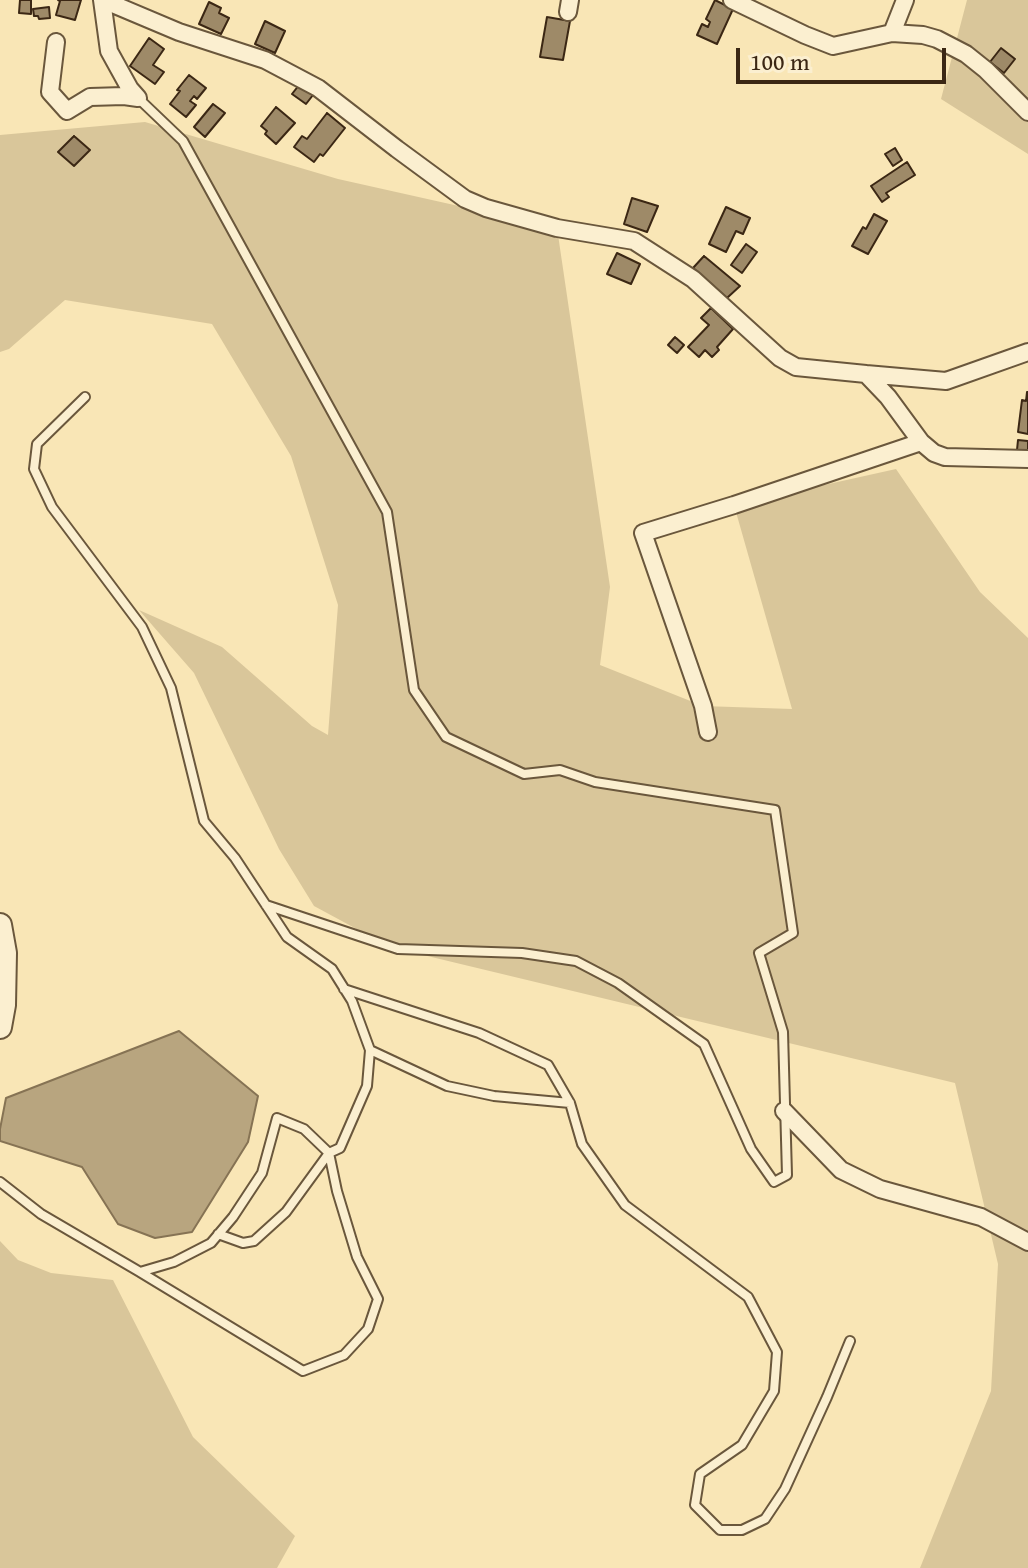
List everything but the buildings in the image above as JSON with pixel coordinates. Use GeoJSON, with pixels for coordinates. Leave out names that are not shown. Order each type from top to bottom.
{"type":"FeatureCollection","features":[{"type":"Feature","properties":{"kind":"street"},"geometry":{"type":"LineString","coordinates":[[138,98],[109,51],[103,0],[179,32],[265,60],[318,88],[465,199],[557,228],[634,241],[693,279],[780,358],[796,367],[946,381],[1028,352]]}},
{"type":"Feature","properties":{"kind":"street"},"geometry":{"type":"LineString","coordinates":[[732,0],[833,46],[892,33],[937,39],[966,54],[986,70],[1028,112]]}},
{"type":"Feature","properties":{"kind":"street"},"geometry":{"type":"LineString","coordinates":[[892,33],[905,0]]}},
{"type":"Feature","properties":{"kind":"street"},"geometry":{"type":"LineString","coordinates":[[56,42],[50,92],[67,111],[90,97],[138,98]]}},
{"type":"Feature","properties":{"kind":"street"},"geometry":{"type":"LineString","coordinates":[[866,374],[888,397],[921,442],[934,453],[945,457],[1028,459]]}},
{"type":"Feature","properties":{"kind":"street"},"geometry":{"type":"LineString","coordinates":[[708,732],[703,706],[643,533],[921,442]]}},
{"type":"Feature","properties":{"kind":"street"},"geometry":{"type":"LineString","coordinates":[[0,925],[5,953],[4,1005],[0,1027]]}},
{"type":"Feature","properties":{"kind":"street"},"geometry":{"type":"LineString","coordinates":[[784,1111],[841,1170],[880,1189],[981,1217],[1028,1242]]}},
{"type":"Feature","properties":{"kind":"lane"},"geometry":{"type":"LineString","coordinates":[[138,98],[183,141],[387,512],[414,690],[446,737],[524,774],[560,770],[595,782],[775,810],[793,933],[759,953],[783,1032],[787,1175],[774,1182],[751,1149],[704,1044],[618,983],[576,961],[522,953],[398,949],[266,905]]}},
{"type":"Feature","properties":{"kind":"lane"},"geometry":{"type":"LineString","coordinates":[[85,397],[37,444],[34,469],[52,507],[142,627],[171,688],[204,821],[235,858],[287,937],[332,969],[352,1001],[370,1050],[367,1086],[340,1148],[329,1153],[286,1212],[254,1241],[243,1243],[218,1234]]}},
{"type":"Feature","properties":{"kind":"lane"},"geometry":{"type":"LineString","coordinates":[[344,989],[479,1033],[548,1065],[570,1103],[582,1144],[625,1205],[748,1297],[777,1352],[774,1391],[742,1445],[700,1474],[695,1505],[720,1530],[742,1530],[765,1519],[791,1476],[850,1341]]}},
{"type":"Feature","properties":{"kind":"lane"},"geometry":{"type":"LineString","coordinates":[[370,1050],[447,1086],[494,1096],[570,1103]]}},
{"type":"Feature","properties":{"kind":"lane"},"geometry":{"type":"LineString","coordinates":[[0,1182],[41,1214],[303,1371],[344,1355],[368,1329],[378,1299],[357,1257],[329,1153],[304,1129],[277,1118],[262,1173],[233,1217],[211,1243],[174,1262],[140,1272]]}},
{"type":"Feature","properties":{"kind":"shaded area"},"geometry":{"type":"Polygon","coordinates":[[[967,0],[1028,0],[1028,154],[941,99],[967,0]]]}},
{"type":"Feature","properties":{"kind":"shaded area"},"geometry":{"type":"Polygon","coordinates":[[[145,122],[338,179],[557,228],[610,587],[600,665],[703,706],[792,709],[734,505],[896,469],[980,592],[1028,638],[1028,1568],[920,1568],[991,1391],[998,1264],[955,1083],[390,947],[314,906],[279,849],[194,673],[139,610],[222,647],[312,726],[328,735],[338,605],[291,456],[212,324],[65,300],[9,349],[0,352],[0,135],[145,122]]]}},
{"type":"Feature","properties":{"kind":"shaded area"},"geometry":{"type":"Polygon","coordinates":[[[179,1031],[258,1096],[248,1142],[192,1232],[155,1238],[118,1224],[82,1167],[0,1141],[6,1098],[179,1031]]]}},
{"type":"Feature","properties":{"kind":"shaded area"},"geometry":{"type":"Polygon","coordinates":[[[0,1241],[18,1260],[51,1273],[113,1280],[193,1437],[295,1536],[277,1568],[0,1568],[0,1241]]]}}]}
